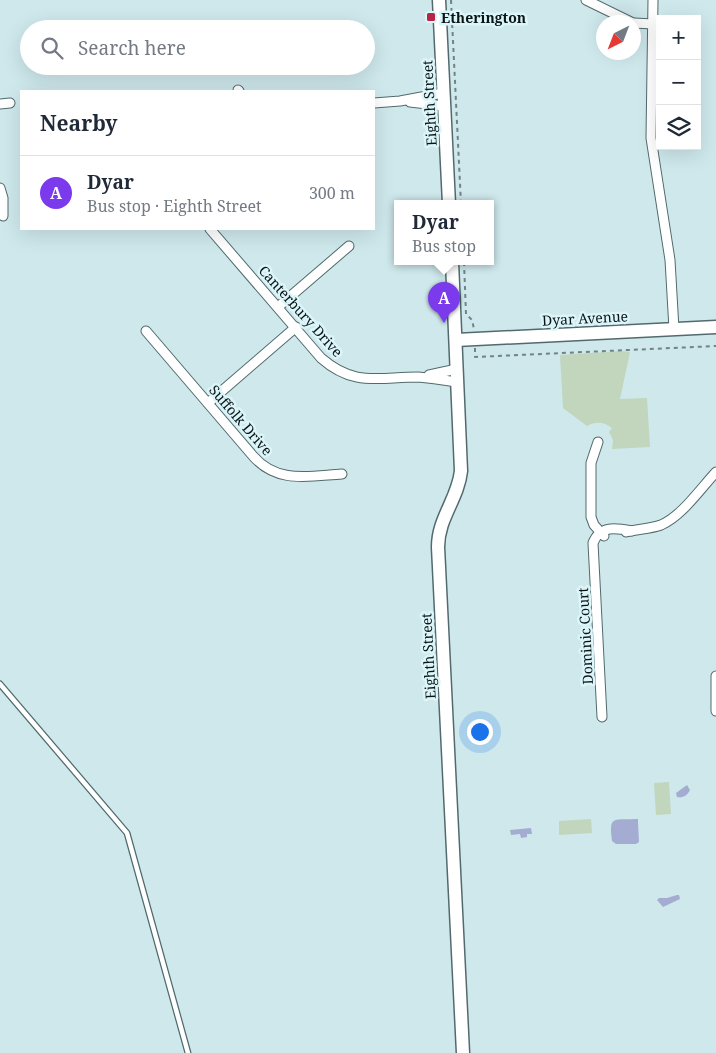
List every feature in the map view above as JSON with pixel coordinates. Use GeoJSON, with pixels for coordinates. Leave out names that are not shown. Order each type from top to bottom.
{"type":"FeatureCollection","features":[{"type":"Feature","properties":{"kind":"street","name":"Eighth Street"},"geometry":{"type":"LineString","coordinates":[[439,0],[449,200]]}},
{"type":"Feature","properties":{"kind":"street"},"geometry":{"type":"LineString","coordinates":[[586,0],[616,15]]}},
{"type":"Feature","properties":{"kind":"street"},"geometry":{"type":"LineString","coordinates":[[653,0],[651,138],[670,260],[674,329]]}},
{"type":"Feature","properties":{"kind":"street"},"geometry":{"type":"LineString","coordinates":[[641,23],[653,24]]}},
{"type":"Feature","properties":{"kind":"street"},"geometry":{"type":"LineString","coordinates":[[375,103],[444,99]]}},
{"type":"Feature","properties":{"kind":"street"},"geometry":{"type":"LineString","coordinates":[[0,188],[3,198],[3,216]]}},
{"type":"Feature","properties":{"kind":"street","name":"Canterbury Drive"},"geometry":{"type":"LineString","coordinates":[[211,230],[321,358],[344,374],[365,379],[457,375]]}},
{"type":"Feature","properties":{"kind":"street"},"geometry":{"type":"LineString","coordinates":[[278,307],[349,246]]}},
{"type":"Feature","properties":{"kind":"street","name":"Eighth Street"},"geometry":{"type":"LineString","coordinates":[[452,265],[461,471],[458,487],[440,527],[438,547],[463,1053]]}},
{"type":"Feature","properties":{"kind":"street"},"geometry":{"type":"LineString","coordinates":[[208,403],[296,327]]}},
{"type":"Feature","properties":{"kind":"street","name":"Dyar Avenue"},"geometry":{"type":"LineString","coordinates":[[456,340],[716,327]]}},
{"type":"Feature","properties":{"kind":"street","name":"Suffolk Drive"},"geometry":{"type":"LineString","coordinates":[[146,331],[253,456],[266,468],[285,476],[342,474]]}},
{"type":"Feature","properties":{"kind":"street"},"geometry":{"type":"LineString","coordinates":[[598,442],[591,463],[592,507],[602,533],[632,531],[652,527],[670,520],[679,513],[716,472]]}},
{"type":"Feature","properties":{"kind":"street","name":"Dominic Court"},"geometry":{"type":"LineString","coordinates":[[602,533],[594,553],[602,717]]}},
{"type":"Feature","properties":{"kind":"street"},"geometry":{"type":"LineString","coordinates":[[716,676],[716,711]]}},
{"type":"Feature","properties":{"kind":"lane"},"geometry":{"type":"LineString","coordinates":[[0,684],[127,833],[188,1053]]}},
{"type":"Feature","properties":{"kind":"path"},"geometry":{"type":"LineString","coordinates":[[451,0],[461,200]]}},
{"type":"Feature","properties":{"kind":"path"},"geometry":{"type":"LineString","coordinates":[[464,265],[466,314],[472,320],[475,357],[716,346]]}},
{"type":"Feature","properties":{"kind":"green space"},"geometry":{"type":"Polygon","coordinates":[[[630,352],[620,399],[647,398],[650,447],[612,449],[613,440],[609,432],[612,428],[600,423],[587,426],[563,408],[560,355],[630,352]]]}},
{"type":"Feature","properties":{"kind":"green space"},"geometry":{"type":"Polygon","coordinates":[[[669,782],[671,814],[656,815],[654,783],[669,782]]]}},
{"type":"Feature","properties":{"kind":"green space"},"geometry":{"type":"Polygon","coordinates":[[[591,819],[592,833],[559,835],[559,821],[591,819]]]}},
{"type":"Feature","properties":{"kind":"water"},"geometry":{"type":"Polygon","coordinates":[[[687,785],[690,790],[688,794],[683,797],[677,797],[676,793],[687,785]]]}},
{"type":"Feature","properties":{"kind":"water"},"geometry":{"type":"Polygon","coordinates":[[[638,819],[639,842],[636,844],[616,844],[612,841],[611,827],[614,821],[638,819]]]}},
{"type":"Feature","properties":{"kind":"water"},"geometry":{"type":"Polygon","coordinates":[[[531,828],[532,834],[527,834],[527,837],[521,838],[520,834],[511,835],[510,830],[531,828]]]}},
{"type":"Feature","properties":{"kind":"water"},"geometry":{"type":"Polygon","coordinates":[[[679,895],[680,899],[663,907],[657,900],[659,898],[679,895]]]}},
{"type":"Feature","properties":{"kind":"place","name":"Etherington"},"geometry":{"type":"Point","coordinates":[431,17]}},
{"type":"Feature","properties":{"kind":"place","name":"Dyar"},"geometry":{"type":"Point","coordinates":[444,323]}}]}
